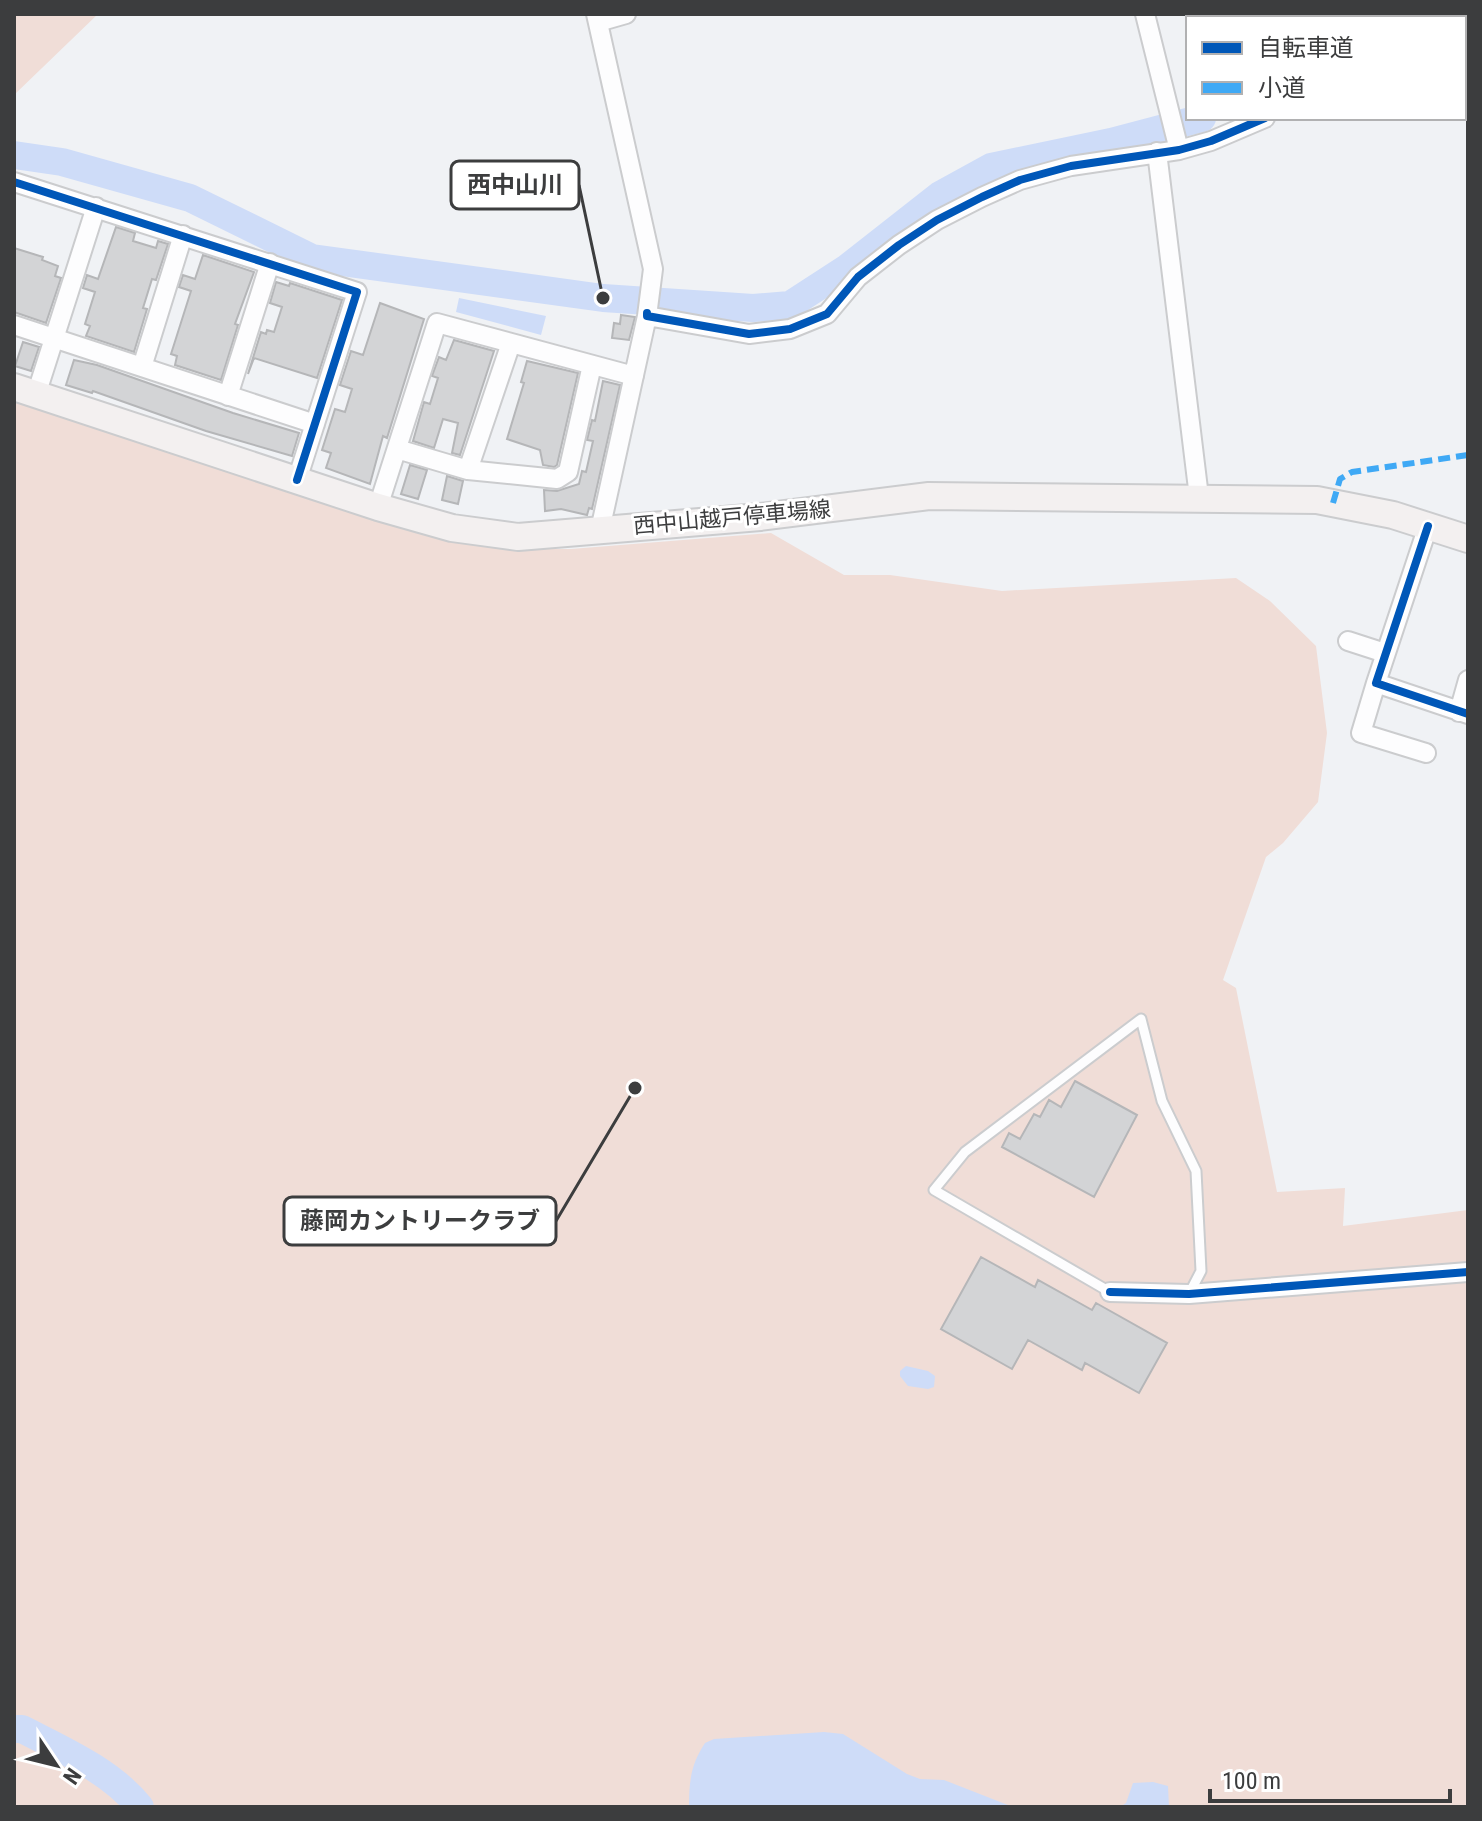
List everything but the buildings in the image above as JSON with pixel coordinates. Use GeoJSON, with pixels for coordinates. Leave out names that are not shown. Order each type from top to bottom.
{"type":"FeatureCollection","features":[{"type":"Feature","properties":{"kind":"main road","name":"西中山越戸停車場線"},"geometry":{"type":"LineString","coordinates":[[25,391],[378,507],[452,528],[518,537],[760,517],[929,496],[1317,500],[1393,515],[1468,539]]}},
{"type":"Feature","properties":{"kind":"street"},"geometry":{"type":"LineString","coordinates":[[600,530],[647,314],[653,269],[597,18],[626,14]]}},
{"type":"Feature","properties":{"kind":"street"},"geometry":{"type":"LineString","coordinates":[[1145,14],[1179,148]]}},
{"type":"Feature","properties":{"kind":"street"},"geometry":{"type":"LineString","coordinates":[[647,314],[749,334],[790,329],[827,314],[858,277],[937,220],[1020,180],[1071,166],[1211,141],[1260,120]]}},
{"type":"Feature","properties":{"kind":"street"},"geometry":{"type":"LineString","coordinates":[[1157,152],[1199,497]]}},
{"type":"Feature","properties":{"kind":"street"},"geometry":{"type":"LineString","coordinates":[[14,182],[357,292],[297,480]]}},
{"type":"Feature","properties":{"kind":"street"},"geometry":{"type":"LineString","coordinates":[[25,391],[55,339],[96,207]]}},
{"type":"Feature","properties":{"kind":"street"},"geometry":{"type":"LineString","coordinates":[[142,367],[183,235]]}},
{"type":"Feature","properties":{"kind":"street"},"geometry":{"type":"LineString","coordinates":[[228,396],[270,263]]}},
{"type":"Feature","properties":{"kind":"street"},"geometry":{"type":"LineString","coordinates":[[378,507],[437,323],[634,376]]}},
{"type":"Feature","properties":{"kind":"street"},"geometry":{"type":"LineString","coordinates":[[14,325],[315,424]]}},
{"type":"Feature","properties":{"kind":"street"},"geometry":{"type":"LineString","coordinates":[[468,470],[511,343]]}},
{"type":"Feature","properties":{"kind":"street"},"geometry":{"type":"LineString","coordinates":[[397,449],[468,470],[557,479],[568,472],[592,365]]}},
{"type":"Feature","properties":{"kind":"street"},"geometry":{"type":"LineString","coordinates":[[1426,753],[1361,733],[1428,526]]}},
{"type":"Feature","properties":{"kind":"street"},"geometry":{"type":"LineString","coordinates":[[1348,641],[1385,653]]}},
{"type":"Feature","properties":{"kind":"street"},"geometry":{"type":"LineString","coordinates":[[1376,683],[1463,713],[1468,680]]}},
{"type":"Feature","properties":{"kind":"street"},"geometry":{"type":"LineString","coordinates":[[1110,1292],[1189,1294],[1468,1272]]}},
{"type":"Feature","properties":{"kind":"lane"},"geometry":{"type":"LineString","coordinates":[[1110,1292],[934,1190],[965,1152],[1141,1019],[1162,1101],[1196,1171],[1201,1271],[1189,1294]]}},
{"type":"Feature","properties":{"kind":"shaded area"},"geometry":{"type":"Polygon","coordinates":[[[14,14],[98,14],[14,95],[14,14]]]}},
{"type":"Feature","properties":{"kind":"shaded area"},"geometry":{"type":"Polygon","coordinates":[[[14,398],[455,542],[516,549],[571,549],[771,533],[844,575],[890,575],[1002,591],[1236,578],[1270,601],[1316,646],[1327,733],[1318,802],[1283,843],[1266,857],[1223,980],[1236,988],[1277,1192],[1345,1188],[1343,1226],[1468,1210],[1468,1807],[14,1807],[14,398]]]}},
{"type":"Feature","properties":{"kind":"water"},"geometry":{"type":"Polygon","coordinates":[[[459,298],[546,316],[541,335],[456,312],[459,298]]]}},
{"type":"Feature","properties":{"kind":"water"},"geometry":{"type":"Polygon","coordinates":[[[906,1366],[928,1371],[935,1376],[934,1387],[908,1386],[900,1376],[900,1371],[906,1366]]]}},
{"type":"Feature","properties":{"kind":"water"},"geometry":{"type":"Polygon","coordinates":[[[824,1732],[843,1734],[907,1774],[920,1779],[944,1780],[1013,1807],[689,1807],[692,1773],[705,1743],[714,1739],[824,1732]]]}},
{"type":"Feature","properties":{"kind":"water"},"geometry":{"type":"Polygon","coordinates":[[[1153,1782],[1168,1786],[1169,1807],[1120,1807],[1126,1803],[1133,1783],[1153,1782]]]}},
{"type":"Feature","properties":{"kind":"waterway"},"geometry":{"type":"LineString","coordinates":[[1414,16],[1418,14]]}},
{"type":"Feature","properties":{"kind":"waterway"},"geometry":{"type":"LineString","coordinates":[[14,155],[62,162],[190,198],[312,258],[603,298],[753,308],[790,305],[847,268],[940,195],[991,167],[1111,142],[1194,120]]}},
{"type":"Feature","properties":{"kind":"waterway"},"geometry":{"type":"LineString","coordinates":[[14,1729],[22,1729],[86,1762],[115,1783],[140,1807]]}},
{"type":"Feature","properties":{"kind":"marked path"},"geometry":{"type":"LineString","coordinates":[[1333,503],[1340,479],[1352,472],[1468,455]]}},
{"type":"Feature","properties":{"kind":"cycle path"},"geometry":{"type":"LineString","coordinates":[[647,313],[647,316],[749,334],[790,329],[827,314],[858,277],[937,220],[1020,180],[1071,166],[1179,150],[1211,141],[1260,120]]}},
{"type":"Feature","properties":{"kind":"cycle path"},"geometry":{"type":"LineString","coordinates":[[14,182],[357,292],[297,480]]}},
{"type":"Feature","properties":{"kind":"cycle path"},"geometry":{"type":"LineString","coordinates":[[1428,526],[1376,683],[1468,714]]}},
{"type":"Feature","properties":{"kind":"cycle path"},"geometry":{"type":"LineString","coordinates":[[1110,1292],[1189,1294],[1468,1272]]}},
{"type":"Feature","properties":{"kind":"place","name":"西中山川"},"geometry":{"type":"Point","coordinates":[603,298]}},
{"type":"Feature","properties":{"kind":"place","name":"藤岡カントリークラブ"},"geometry":{"type":"Point","coordinates":[635,1088]}}]}
